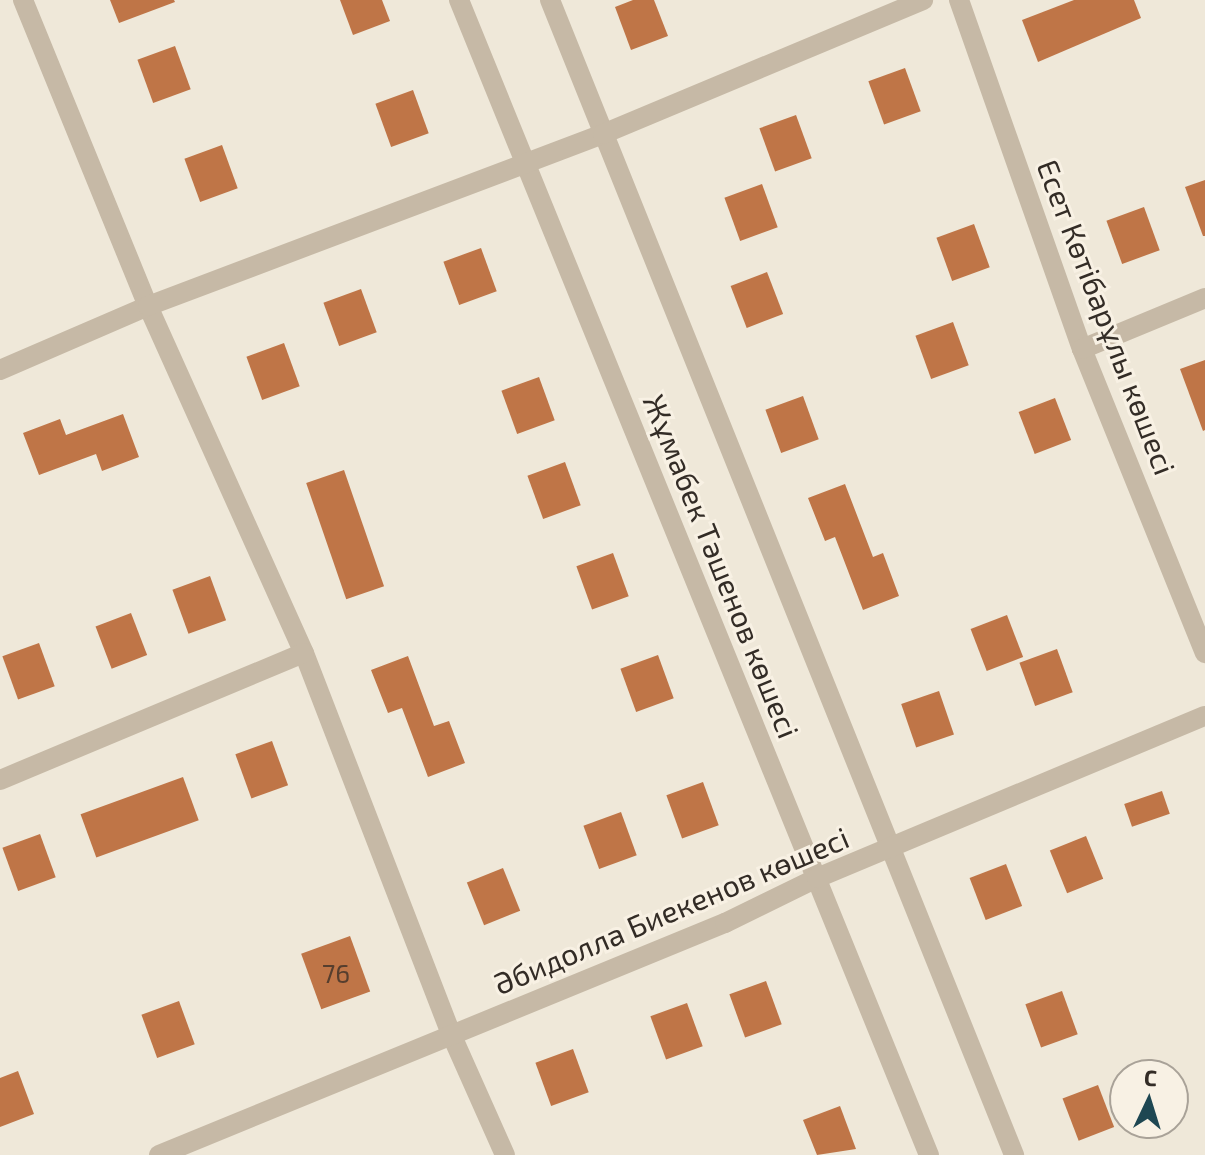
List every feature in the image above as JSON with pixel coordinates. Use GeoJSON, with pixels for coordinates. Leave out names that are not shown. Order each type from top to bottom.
{"type":"FeatureCollection","features":[{"type":"Feature","properties":{"kind":"street"},"geometry":{"type":"LineString","coordinates":[[23,0],[148,306],[304,653],[452,1036],[505,1155]]}},
{"type":"Feature","properties":{"kind":"street","name":"Жұмабек Тәшенов көшесі"},"geometry":{"type":"LineString","coordinates":[[459,0],[929,1155]]}},
{"type":"Feature","properties":{"kind":"street","name":"Жұмабек Тәшенов көшесі"},"geometry":{"type":"LineString","coordinates":[[550,0],[894,846],[1014,1155]]}},
{"type":"Feature","properties":{"kind":"street"},"geometry":{"type":"LineString","coordinates":[[0,370],[148,306],[603,134],[923,0]]}},
{"type":"Feature","properties":{"kind":"street","name":"Есет Көтібарұлы көшесі"},"geometry":{"type":"LineString","coordinates":[[959,0],[1082,349],[1205,653]]}},
{"type":"Feature","properties":{"kind":"street"},"geometry":{"type":"LineString","coordinates":[[1082,349],[1205,298]]}},
{"type":"Feature","properties":{"kind":"street"},"geometry":{"type":"LineString","coordinates":[[0,780],[304,653]]}},
{"type":"Feature","properties":{"kind":"street","name":"Әбидолла Биекенов көшесі"},"geometry":{"type":"LineString","coordinates":[[159,1155],[725,923],[817,878],[1205,716]]}},
{"type":"Feature","properties":{"kind":"building"},"geometry":{"type":"Polygon","coordinates":[[[110,0],[174,0],[175,2],[119,23],[110,0]]]}},
{"type":"Feature","properties":{"kind":"building"},"geometry":{"type":"Polygon","coordinates":[[[340,0],[382,0],[390,21],[353,35],[340,0]]]}},
{"type":"Feature","properties":{"kind":"building"},"geometry":{"type":"Polygon","coordinates":[[[633,0],[654,0],[668,36],[631,50],[615,7],[633,0]]]}},
{"type":"Feature","properties":{"kind":"building"},"geometry":{"type":"Polygon","coordinates":[[[1074,0],[1134,0],[1141,18],[1038,62],[1022,20],[1074,0]]]}},
{"type":"Feature","properties":{"kind":"building"},"geometry":{"type":"Polygon","coordinates":[[[175,46],[191,89],[153,103],[137,60],[175,46]]]}},
{"type":"Feature","properties":{"kind":"building"},"geometry":{"type":"Polygon","coordinates":[[[905,68],[921,111],[884,125],[868,81],[905,68]]]}},
{"type":"Feature","properties":{"kind":"building"},"geometry":{"type":"Polygon","coordinates":[[[413,90],[429,133],[391,147],[375,104],[413,90]]]}},
{"type":"Feature","properties":{"kind":"building"},"geometry":{"type":"Polygon","coordinates":[[[796,115],[812,158],[775,172],[759,128],[796,115]]]}},
{"type":"Feature","properties":{"kind":"building"},"geometry":{"type":"Polygon","coordinates":[[[222,145],[238,188],[200,202],[184,159],[222,145]]]}},
{"type":"Feature","properties":{"kind":"building"},"geometry":{"type":"Polygon","coordinates":[[[1205,180],[1205,236],[1203,236],[1185,187],[1205,180]]]}},
{"type":"Feature","properties":{"kind":"building"},"geometry":{"type":"Polygon","coordinates":[[[762,184],[778,227],[740,241],[724,198],[762,184]]]}},
{"type":"Feature","properties":{"kind":"building"},"geometry":{"type":"Polygon","coordinates":[[[1144,207],[1160,250],[1122,264],[1106,221],[1144,207]]]}},
{"type":"Feature","properties":{"kind":"building"},"geometry":{"type":"Polygon","coordinates":[[[974,224],[990,267],[952,281],[936,238],[974,224]]]}},
{"type":"Feature","properties":{"kind":"building"},"geometry":{"type":"Polygon","coordinates":[[[481,248],[497,291],[459,305],[443,262],[481,248]]]}},
{"type":"Feature","properties":{"kind":"building"},"geometry":{"type":"Polygon","coordinates":[[[767,272],[783,314],[747,328],[731,286],[767,272]]]}},
{"type":"Feature","properties":{"kind":"building"},"geometry":{"type":"Polygon","coordinates":[[[361,289],[377,332],[339,346],[323,303],[361,289]]]}},
{"type":"Feature","properties":{"kind":"building"},"geometry":{"type":"Polygon","coordinates":[[[953,322],[969,365],[931,379],[915,336],[953,322]]]}},
{"type":"Feature","properties":{"kind":"building"},"geometry":{"type":"Polygon","coordinates":[[[284,343],[300,386],[262,400],[246,357],[284,343]]]}},
{"type":"Feature","properties":{"kind":"building"},"geometry":{"type":"Polygon","coordinates":[[[1205,360],[1205,430],[1203,431],[1180,369],[1205,360]]]}},
{"type":"Feature","properties":{"kind":"building"},"geometry":{"type":"Polygon","coordinates":[[[539,377],[555,420],[517,434],[501,391],[539,377]]]}},
{"type":"Feature","properties":{"kind":"building"},"geometry":{"type":"Polygon","coordinates":[[[803,396],[819,439],[781,453],[765,410],[803,396]]]}},
{"type":"Feature","properties":{"kind":"building"},"geometry":{"type":"Polygon","coordinates":[[[1055,398],[1071,440],[1035,454],[1019,412],[1055,398]]]}},
{"type":"Feature","properties":{"kind":"building"},"geometry":{"type":"Polygon","coordinates":[[[123,414],[139,457],[102,471],[96,454],[39,475],[23,433],[60,419],[66,435],[123,414]]]}},
{"type":"Feature","properties":{"kind":"building"},"geometry":{"type":"Polygon","coordinates":[[[565,462],[581,505],[543,519],[527,476],[565,462]]]}},
{"type":"Feature","properties":{"kind":"building"},"geometry":{"type":"Polygon","coordinates":[[[344,470],[384,586],[346,599],[306,483],[344,470]]]}},
{"type":"Feature","properties":{"kind":"building"},"geometry":{"type":"Polygon","coordinates":[[[845,484],[873,557],[883,553],[899,596],[863,610],[835,537],[825,541],[808,498],[845,484]]]}},
{"type":"Feature","properties":{"kind":"building"},"geometry":{"type":"Polygon","coordinates":[[[613,553],[629,596],[592,610],[576,566],[613,553]]]}},
{"type":"Feature","properties":{"kind":"building"},"geometry":{"type":"Polygon","coordinates":[[[210,576],[226,620],[188,634],[172,590],[210,576]]]}},
{"type":"Feature","properties":{"kind":"building"},"geometry":{"type":"Polygon","coordinates":[[[131,613],[147,655],[112,669],[96,627],[131,613]]]}},
{"type":"Feature","properties":{"kind":"building"},"geometry":{"type":"Polygon","coordinates":[[[1007,615],[1023,657],[987,671],[971,629],[1007,615]]]}},
{"type":"Feature","properties":{"kind":"building"},"geometry":{"type":"Polygon","coordinates":[[[39,643],[55,686],[18,700],[2,656],[39,643]]]}},
{"type":"Feature","properties":{"kind":"building"},"geometry":{"type":"Polygon","coordinates":[[[1057,649],[1073,692],[1035,706],[1019,663],[1057,649]]]}},
{"type":"Feature","properties":{"kind":"building"},"geometry":{"type":"Polygon","coordinates":[[[658,655],[674,698],[636,712],[620,669],[658,655]]]}},
{"type":"Feature","properties":{"kind":"building"},"geometry":{"type":"Polygon","coordinates":[[[408,656],[434,726],[449,721],[465,763],[428,777],[402,708],[388,713],[371,670],[408,656]]]}},
{"type":"Feature","properties":{"kind":"building"},"geometry":{"type":"Polygon","coordinates":[[[939,691],[954,734],[916,748],[901,704],[939,691]]]}},
{"type":"Feature","properties":{"kind":"building"},"geometry":{"type":"Polygon","coordinates":[[[272,741],[288,785],[251,799],[235,754],[272,741]]]}},
{"type":"Feature","properties":{"kind":"building"},"geometry":{"type":"Polygon","coordinates":[[[183,777],[199,820],[96,858],[81,814],[183,777]]]}},
{"type":"Feature","properties":{"kind":"building"},"geometry":{"type":"Polygon","coordinates":[[[703,782],[719,825],[682,839],[666,795],[703,782]]]}},
{"type":"Feature","properties":{"kind":"building"},"geometry":{"type":"Polygon","coordinates":[[[1162,791],[1170,814],[1132,827],[1124,804],[1162,791]]]}},
{"type":"Feature","properties":{"kind":"building"},"geometry":{"type":"Polygon","coordinates":[[[621,812],[637,855],[599,869],[583,826],[621,812]]]}},
{"type":"Feature","properties":{"kind":"building"},"geometry":{"type":"Polygon","coordinates":[[[40,834],[56,877],[18,891],[2,848],[40,834]]]}},
{"type":"Feature","properties":{"kind":"building"},"geometry":{"type":"Polygon","coordinates":[[[1086,836],[1103,879],[1067,893],[1050,851],[1086,836]]]}},
{"type":"Feature","properties":{"kind":"building"},"geometry":{"type":"Polygon","coordinates":[[[1006,864],[1022,906],[986,920],[970,878],[1006,864]]]}},
{"type":"Feature","properties":{"kind":"building"},"geometry":{"type":"Polygon","coordinates":[[[503,868],[520,911],[484,925],[467,883],[503,868]]]}},
{"type":"Feature","properties":{"kind":"building"},"geometry":{"type":"Polygon","coordinates":[[[350,936],[370,991],[321,1009],[301,954],[350,936]]]}},
{"type":"Feature","properties":{"kind":"building"},"geometry":{"type":"Polygon","coordinates":[[[766,981],[782,1024],[745,1038],[729,994],[766,981]]]}},
{"type":"Feature","properties":{"kind":"building"},"geometry":{"type":"Polygon","coordinates":[[[1062,991],[1078,1034],[1041,1048],[1025,1004],[1062,991]]]}},
{"type":"Feature","properties":{"kind":"building"},"geometry":{"type":"Polygon","coordinates":[[[179,1001],[195,1044],[157,1058],[141,1015],[179,1001]]]}},
{"type":"Feature","properties":{"kind":"building"},"geometry":{"type":"Polygon","coordinates":[[[687,1003],[703,1046],[666,1060],[650,1016],[687,1003]]]}},
{"type":"Feature","properties":{"kind":"building"},"geometry":{"type":"Polygon","coordinates":[[[573,1049],[589,1092],[551,1106],[535,1063],[573,1049]]]}},
{"type":"Feature","properties":{"kind":"building"},"geometry":{"type":"Polygon","coordinates":[[[18,1071],[34,1114],[0,1127],[0,1078],[18,1071]]]}},
{"type":"Feature","properties":{"kind":"building"},"geometry":{"type":"Polygon","coordinates":[[[1098,1085],[1109,1114],[1109,1129],[1079,1141],[1063,1099],[1098,1085]]]}},
{"type":"Feature","properties":{"kind":"building"},"geometry":{"type":"Polygon","coordinates":[[[840,1106],[856,1149],[817,1155],[803,1120],[840,1106]]]}}]}
